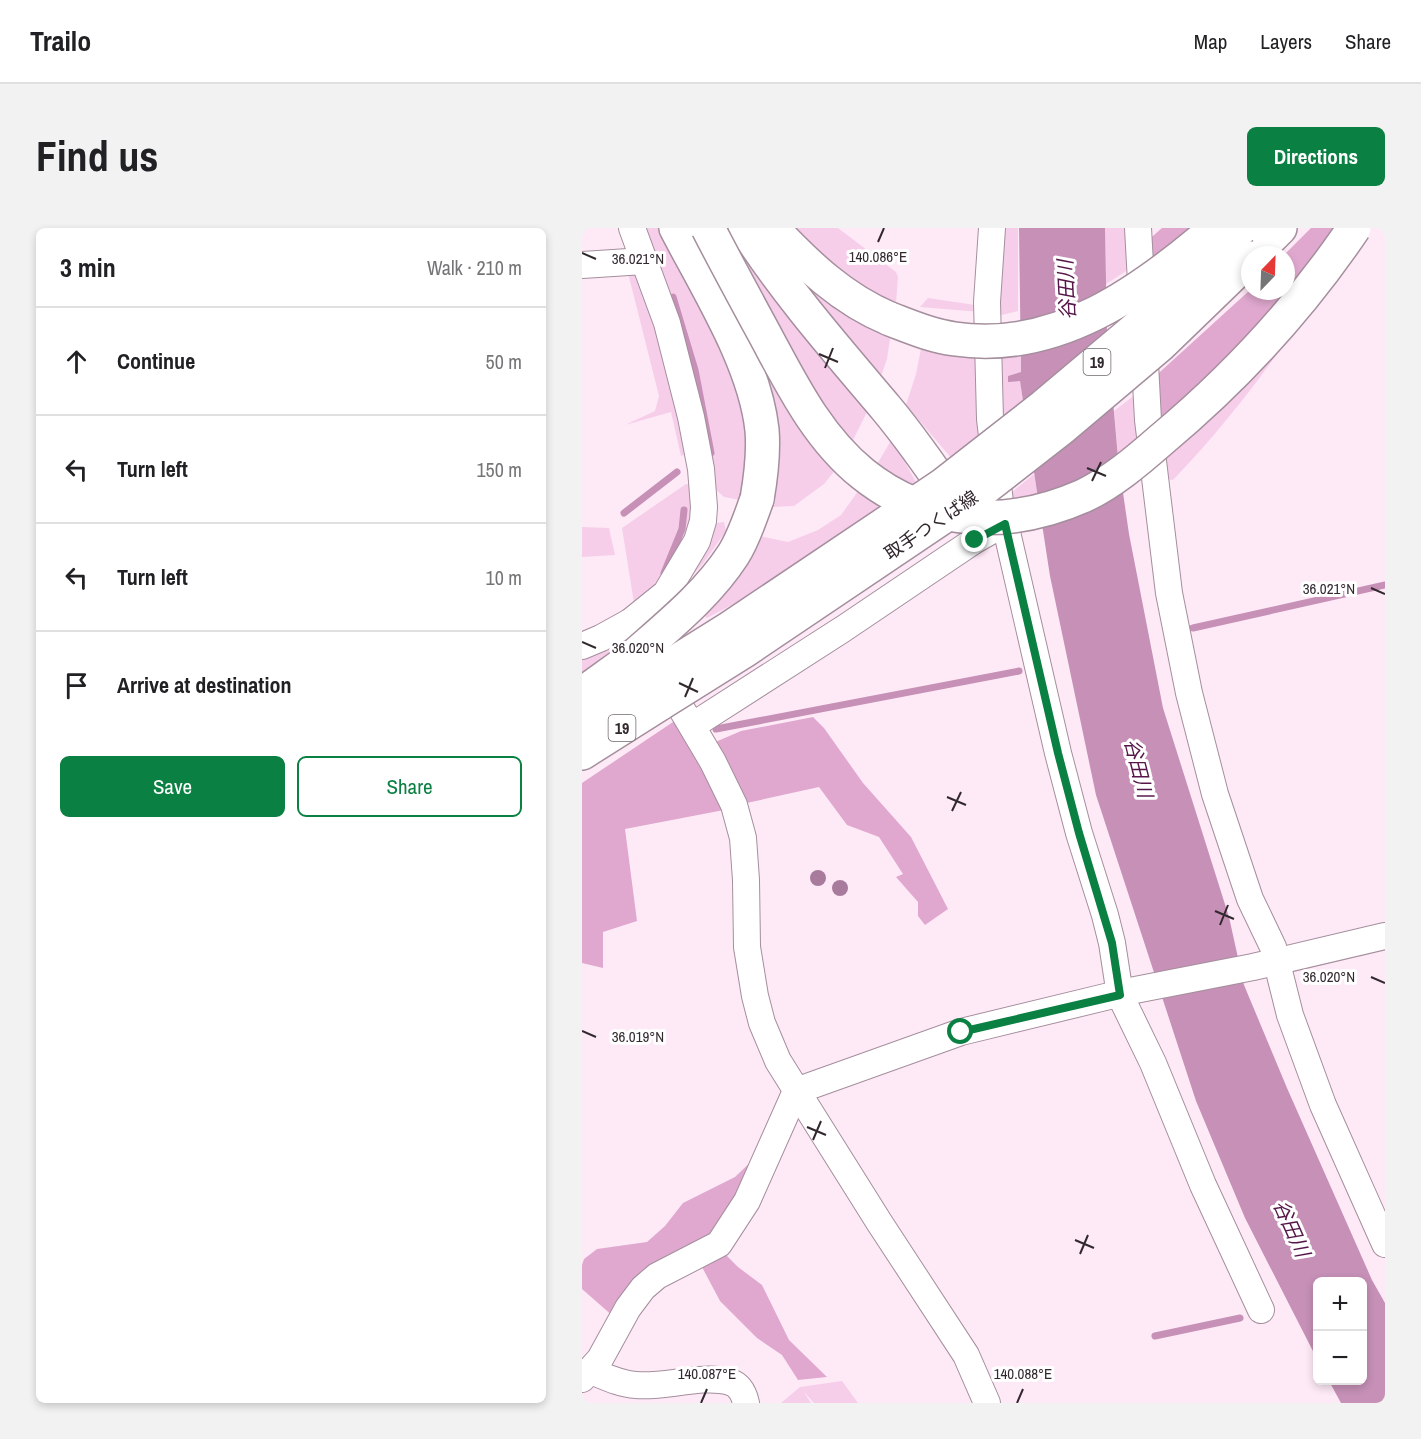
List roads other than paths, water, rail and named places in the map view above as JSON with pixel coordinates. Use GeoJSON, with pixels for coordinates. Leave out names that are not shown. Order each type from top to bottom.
{"type":"FeatureCollection","features":[{"type":"Feature","properties":{"kind":"main road"},"geometry":{"type":"LineString","coordinates":[[582,694],[647,680],[681,614],[720,572],[739,543],[757,499],[762,475],[762,430],[757,400],[725,322],[676,228]]}},
{"type":"Feature","properties":{"kind":"main road"},"geometry":{"type":"LineString","coordinates":[[708,228],[792,387],[822,431],[841,453],[862,473],[887,491],[905,500],[934,511],[960,517],[984,519],[1032,513],[1085,495],[1112,479],[1145,454],[1197,410],[1255,353],[1334,257],[1354,228]]}},
{"type":"Feature","properties":{"kind":"main road"},"geometry":{"type":"LineString","coordinates":[[745,228],[762,254],[887,409],[951,496]]}},
{"type":"Feature","properties":{"kind":"main road"},"geometry":{"type":"LineString","coordinates":[[772,228],[818,274],[866,309],[934,335],[976,341],[1042,335],[1088,319],[1129,295],[1172,265],[1216,228]]}},
{"type":"Feature","properties":{"kind":"main road","name":"取手つくば線"},"geometry":{"type":"LineString","coordinates":[[951,496],[1044,406],[1144,321],[1241,228]]}},
{"type":"Feature","properties":{"kind":"main road"},"geometry":{"type":"LineString","coordinates":[[1262,246],[1280,228]]}},
{"type":"Feature","properties":{"kind":"main road","name":"取手つくば線"},"geometry":{"type":"LineString","coordinates":[[582,720],[1063,427],[1161,345],[1241,267]]}},
{"type":"Feature","properties":{"kind":"main road","name":"取手つくば線"},"geometry":{"type":"LineString","coordinates":[[582,753],[647,680]]}},
{"type":"Feature","properties":{"kind":"street"},"geometry":{"type":"LineString","coordinates":[[582,646],[630,622],[666,593],[697,541],[703,521],[700,463],[691,417],[667,323],[632,228]]}},
{"type":"Feature","properties":{"kind":"street"},"geometry":{"type":"LineString","coordinates":[[992,228],[987,302],[990,419],[1005,524],[1058,753],[1125,993],[1203,1185],[1261,1310]]}},
{"type":"Feature","properties":{"kind":"street"},"geometry":{"type":"LineString","coordinates":[[1138,228],[1148,420],[1169,593],[1178,645],[1215,794],[1250,899],[1273,947],[1264,964]]}},
{"type":"Feature","properties":{"kind":"street"},"geometry":{"type":"LineString","coordinates":[[582,265],[644,261]]}},
{"type":"Feature","properties":{"kind":"street"},"geometry":{"type":"LineString","coordinates":[[692,726],[843,629],[975,540],[1005,524]]}},
{"type":"Feature","properties":{"kind":"street"},"geometry":{"type":"LineString","coordinates":[[630,622],[713,762],[734,805],[742,838],[746,880],[747,947],[755,996],[762,1023],[778,1061],[966,1355],[987,1403]]}},
{"type":"Feature","properties":{"kind":"street"},"geometry":{"type":"LineString","coordinates":[[746,1403],[742,1390],[731,1382],[704,1380],[639,1386],[587,1375],[600,1359],[628,1308],[643,1288],[657,1276],[720,1244],[747,1201],[796,1091],[961,1032],[1125,993],[1385,936]]}},
{"type":"Feature","properties":{"kind":"street"},"geometry":{"type":"LineString","coordinates":[[1264,964],[1290,1016],[1323,1105],[1385,1244]]}},
{"type":"Feature","properties":{"kind":"water","name":"谷田川"},"geometry":{"type":"Polygon","coordinates":[[[1019,228],[1105,228],[1107,333],[1118,458],[1129,534],[1163,708],[1229,917],[1244,985],[1372,1280],[1385,1303],[1385,1403],[1341,1403],[1331,1385],[1367,1385],[1367,1277],[1313,1277],[1313,1351],[1245,1218],[1196,1101],[1096,795],[1050,576],[1020,381],[1008,382],[1008,376],[1021,372],[1019,228]]]}},
{"type":"Feature","properties":{"kind":"waterway"},"geometry":{"type":"LineString","coordinates":[[673,297],[695,370],[711,453]]}},
{"type":"Feature","properties":{"kind":"waterway"},"geometry":{"type":"LineString","coordinates":[[624,513],[677,472]]}},
{"type":"Feature","properties":{"kind":"waterway"},"geometry":{"type":"LineString","coordinates":[[664,573],[682,529],[684,510]]}},
{"type":"Feature","properties":{"kind":"waterway"},"geometry":{"type":"LineString","coordinates":[[1193,628],[1385,585]]}},
{"type":"Feature","properties":{"kind":"waterway"},"geometry":{"type":"LineString","coordinates":[[716,729],[1019,671]]}},
{"type":"Feature","properties":{"kind":"waterway"},"geometry":{"type":"LineString","coordinates":[[1155,1336],[1240,1318]]}}]}
